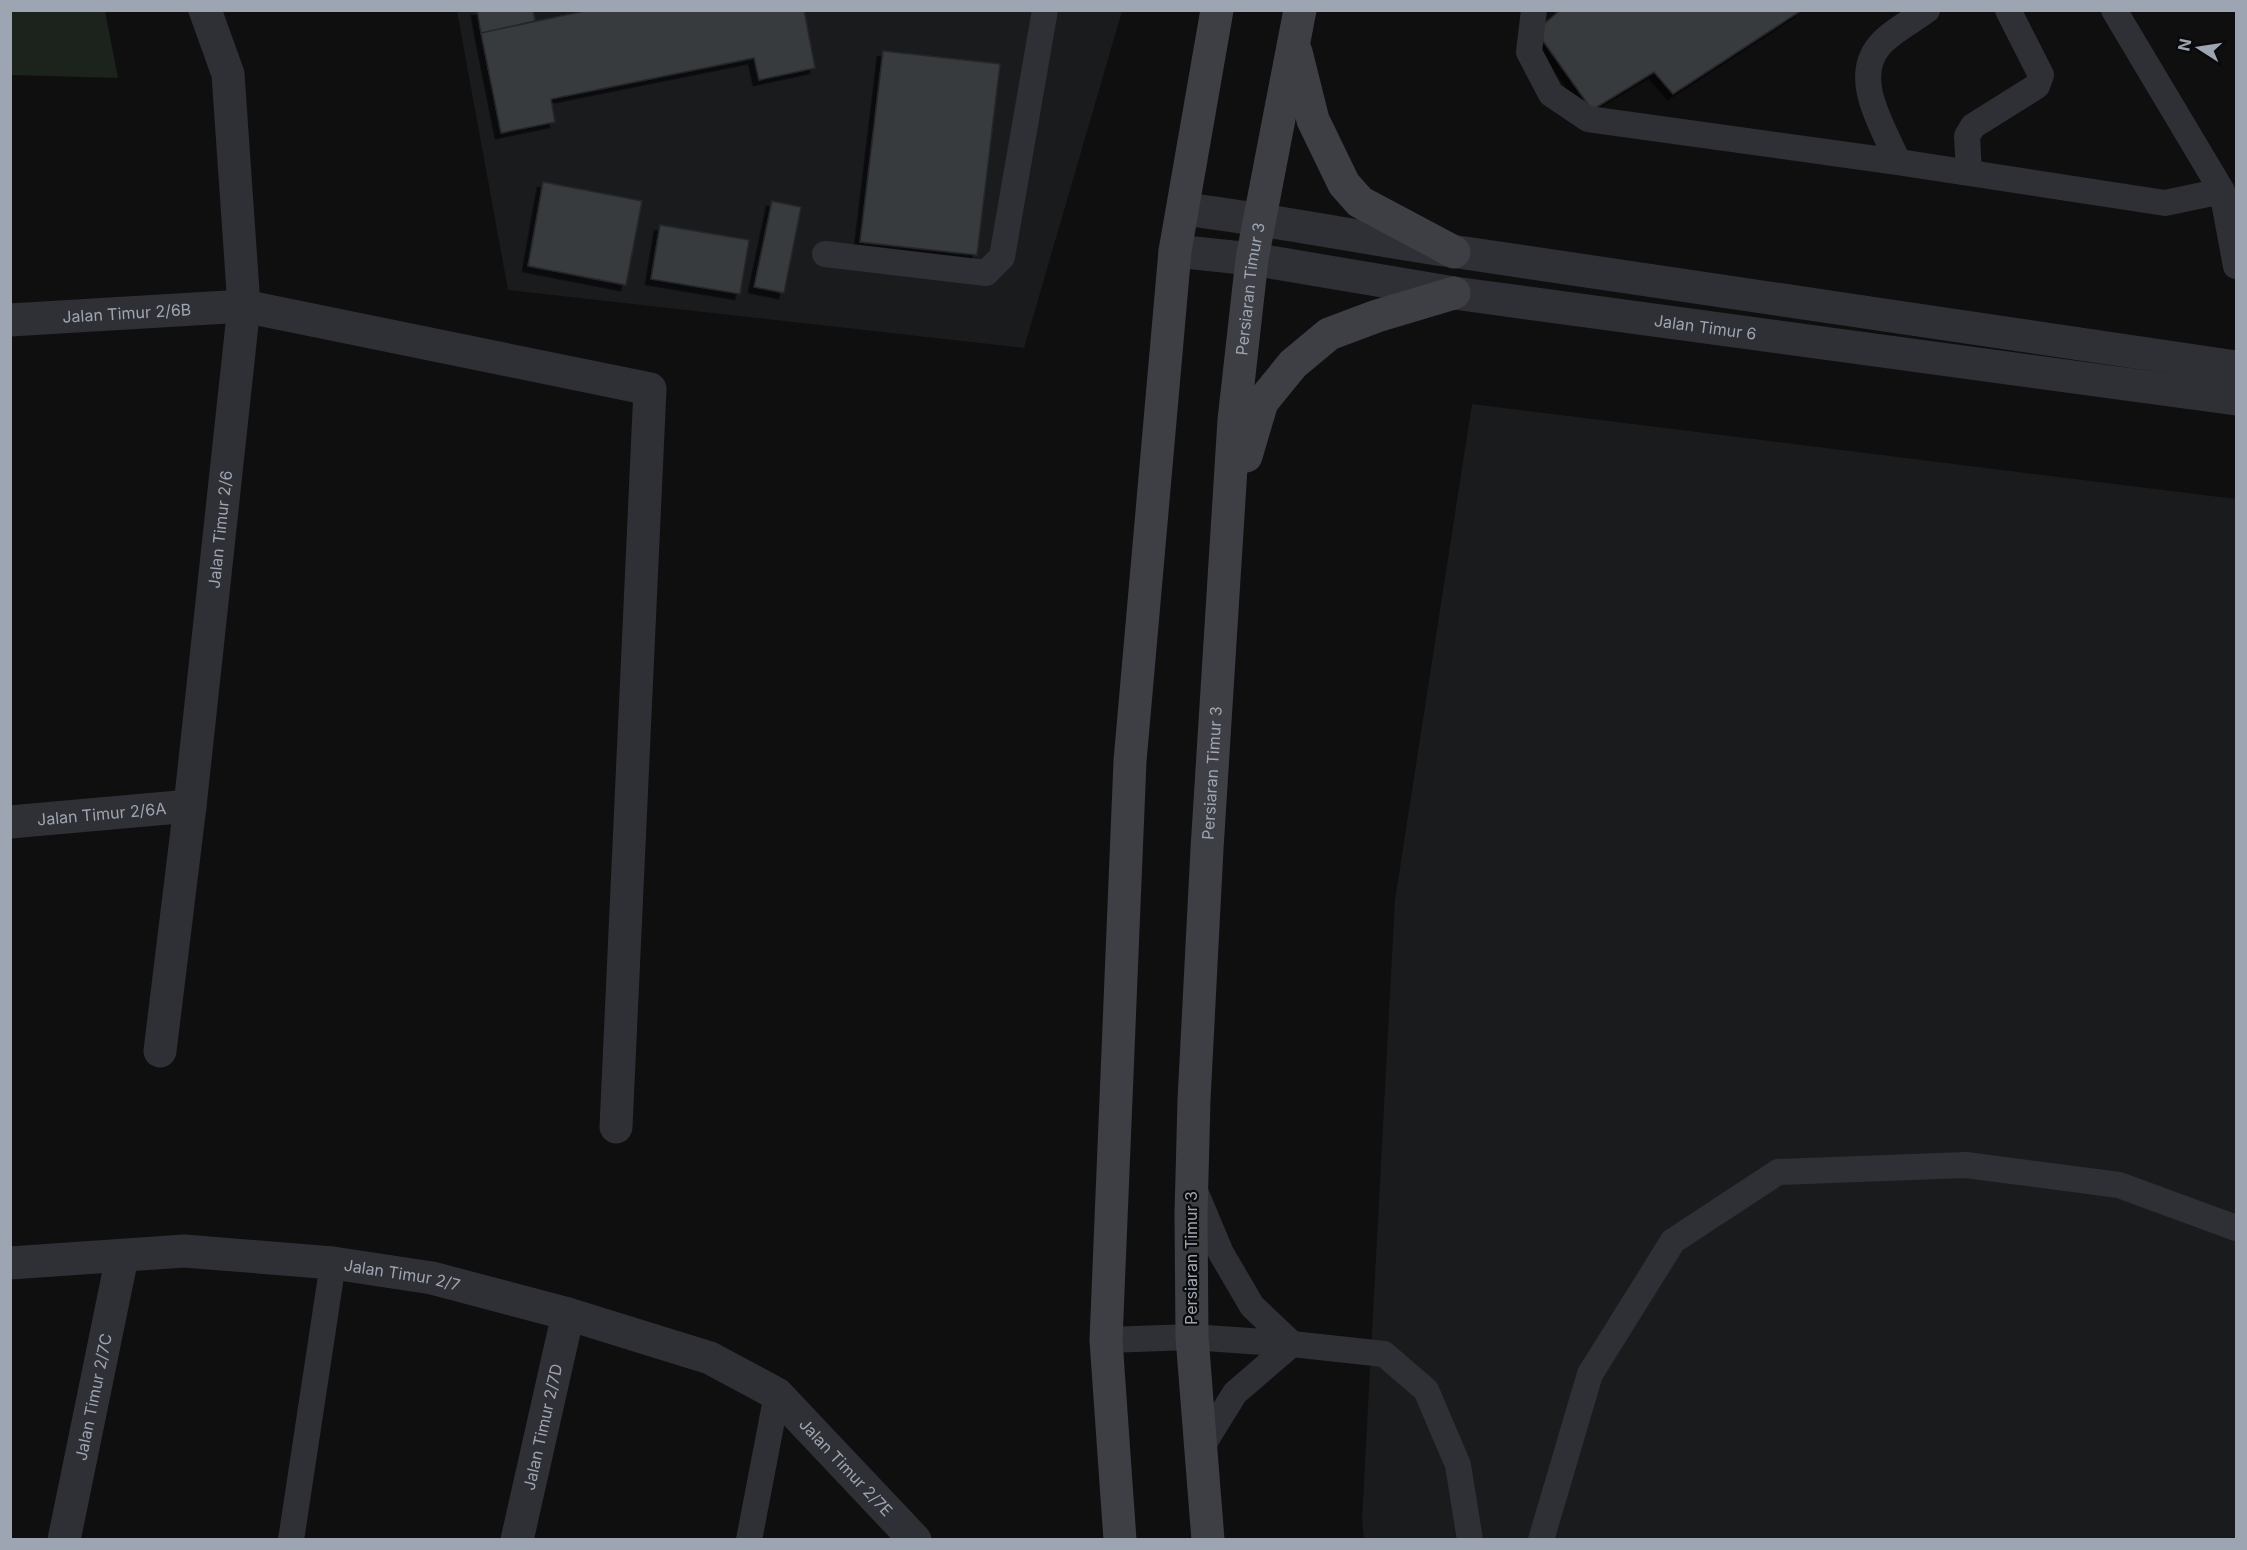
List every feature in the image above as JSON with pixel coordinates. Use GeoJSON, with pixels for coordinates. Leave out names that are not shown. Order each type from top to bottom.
{"type":"FeatureCollection","features":[{"type":"Feature","properties":{"kind":"street","name":"Jalan Timur 2/6"},"geometry":{"type":"LineString","coordinates":[[160,1051],[190,806],[244,306],[228,74],[205,10]]}},
{"type":"Feature","properties":{"kind":"street"},"geometry":{"type":"LineString","coordinates":[[1120,1539],[1106,1340],[1130,761],[1175,251],[1217,10]]}},
{"type":"Feature","properties":{"kind":"street"},"geometry":{"type":"LineString","coordinates":[[1297,26],[1313,120],[1344,184],[1360,202],[1454,252]]}},
{"type":"Feature","properties":{"kind":"street","name":"Persiaran Timur 3"},"geometry":{"type":"LineString","coordinates":[[1208,1539],[1192,1337],[1191,1182],[1207,860],[1234,420],[1252,259],[1297,26]]}},
{"type":"Feature","properties":{"kind":"street"},"geometry":{"type":"LineString","coordinates":[[1183,209],[1260,219],[1454,252],[2236,367]]}},
{"type":"Feature","properties":{"kind":"street","name":"Jalan Timur 6"},"geometry":{"type":"LineString","coordinates":[[1175,251],[1252,259],[1454,293],[2236,399]]}},
{"type":"Feature","properties":{"kind":"street"},"geometry":{"type":"LineString","coordinates":[[1228,513],[1262,402],[1293,364],[1329,334],[1377,316],[1454,293]]}},
{"type":"Feature","properties":{"kind":"street","name":"Jalan Timur 2/6B"},"geometry":{"type":"LineString","coordinates":[[10,320],[244,306],[650,389],[616,1127]]}},
{"type":"Feature","properties":{"kind":"street","name":"Jalan Timur 2/6A"},"geometry":{"type":"LineString","coordinates":[[10,822],[190,806]]}},
{"type":"Feature","properties":{"kind":"street","name":"Jalan Timur 2/7"},"geometry":{"type":"LineString","coordinates":[[10,1263],[184,1251],[333,1263],[432,1278],[568,1314],[710,1358],[777,1394]]}},
{"type":"Feature","properties":{"kind":"street","name":"Jalan Timur 2/7C"},"geometry":{"type":"LineString","coordinates":[[64,1539],[122,1257]]}},
{"type":"Feature","properties":{"kind":"street","name":"Jalan Timur 2/7D"},"geometry":{"type":"LineString","coordinates":[[517,1539],[568,1314]]}},
{"type":"Feature","properties":{"kind":"street","name":"Jalan Timur 2/7E"},"geometry":{"type":"LineString","coordinates":[[777,1394],[915,1539]]}},
{"type":"Feature","properties":{"kind":"lane"},"geometry":{"type":"LineString","coordinates":[[825,254],[986,273],[1002,257],[1045,10]]}},
{"type":"Feature","properties":{"kind":"lane"},"geometry":{"type":"LineString","coordinates":[[1534,10],[1529,52],[1551,94],[1588,119],[2165,202],[2222,191]]}},
{"type":"Feature","properties":{"kind":"lane"},"geometry":{"type":"LineString","coordinates":[[1898,162],[1868,92],[1868,63],[1880,44],[1928,10]]}},
{"type":"Feature","properties":{"kind":"lane"},"geometry":{"type":"LineString","coordinates":[[1969,173],[1967,136],[1973,126],[2037,86],[2041,75],[2008,10]]}},
{"type":"Feature","properties":{"kind":"lane"},"geometry":{"type":"LineString","coordinates":[[2114,10],[2222,191],[2236,266]]}},
{"type":"Feature","properties":{"kind":"lane"},"geometry":{"type":"LineString","coordinates":[[1541,1539],[1590,1374],[1673,1241],[1779,1172],[1966,1165],[2119,1185],[2236,1228]]}},
{"type":"Feature","properties":{"kind":"lane"},"geometry":{"type":"LineString","coordinates":[[1191,1182],[1221,1253],[1252,1306],[1292,1344]]}},
{"type":"Feature","properties":{"kind":"lane"},"geometry":{"type":"LineString","coordinates":[[291,1539],[333,1263]]}},
{"type":"Feature","properties":{"kind":"lane"},"geometry":{"type":"LineString","coordinates":[[1106,1340],[1192,1337],[1292,1344],[1384,1354],[1426,1390],[1458,1466],[1470,1539]]}},
{"type":"Feature","properties":{"kind":"lane"},"geometry":{"type":"LineString","coordinates":[[1202,1448],[1235,1393],[1292,1344]]}},
{"type":"Feature","properties":{"kind":"lane"},"geometry":{"type":"LineString","coordinates":[[749,1539],[777,1394]]}},
{"type":"Feature","properties":{"kind":"shaded area"},"geometry":{"type":"Polygon","coordinates":[[[11,10],[105,11],[118,78],[11,75],[11,10]]]}},
{"type":"Feature","properties":{"kind":"shaded area"},"geometry":{"type":"Polygon","coordinates":[[[457,11],[1122,11],[1024,348],[508,290],[457,11]]]}},
{"type":"Feature","properties":{"kind":"shaded area"},"geometry":{"type":"Polygon","coordinates":[[[1472,404],[2236,499],[2236,1539],[1364,1540],[1362,1520],[1395,900],[1472,404]]]}},
{"type":"Feature","properties":{"kind":"building"},"geometry":{"type":"Polygon","coordinates":[[[477,10],[533,10],[535,21],[481,33],[477,10]]]}},
{"type":"Feature","properties":{"kind":"building"},"geometry":{"type":"Polygon","coordinates":[[[589,10],[804,10],[815,68],[759,80],[754,58],[551,99],[555,122],[501,133],[481,33],[589,10]]]}},
{"type":"Feature","properties":{"kind":"building"},"geometry":{"type":"Polygon","coordinates":[[[1560,10],[1802,10],[1673,94],[1654,72],[1592,110],[1536,31],[1560,10]]]}},
{"type":"Feature","properties":{"kind":"building"},"geometry":{"type":"Polygon","coordinates":[[[883,51],[1000,64],[977,255],[860,242],[883,51]]]}},
{"type":"Feature","properties":{"kind":"building"},"geometry":{"type":"Polygon","coordinates":[[[543,182],[642,201],[626,285],[528,266],[543,182]]]}},
{"type":"Feature","properties":{"kind":"building"},"geometry":{"type":"Polygon","coordinates":[[[772,201],[801,207],[784,293],[754,287],[772,201]]]}},
{"type":"Feature","properties":{"kind":"building"},"geometry":{"type":"Polygon","coordinates":[[[660,225],[749,240],[740,294],[651,279],[660,225]]]}}]}
